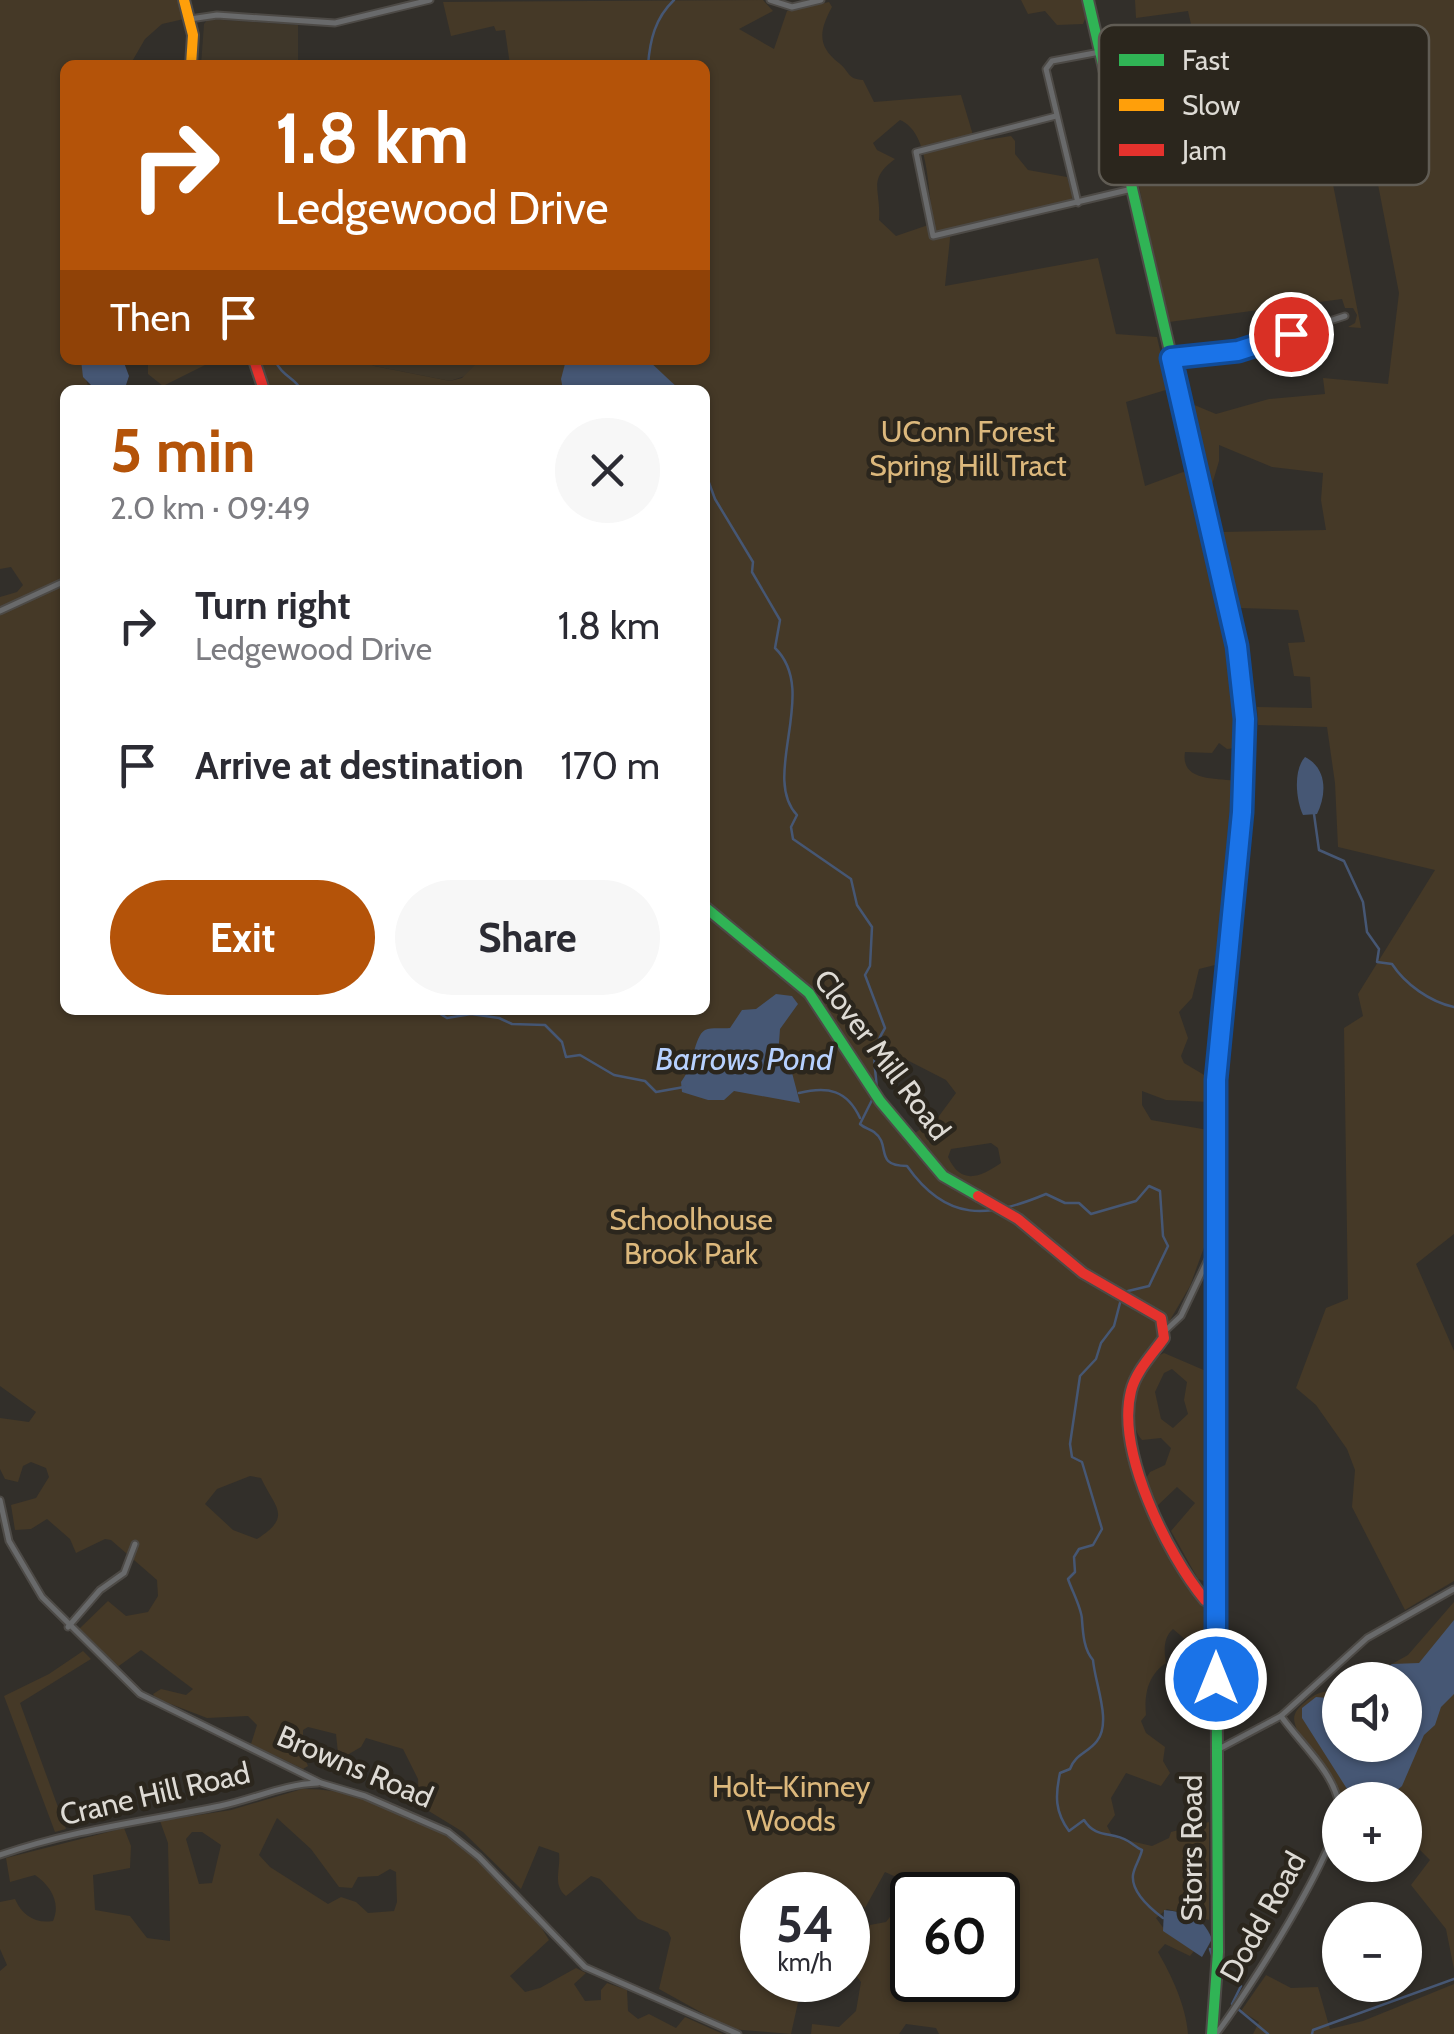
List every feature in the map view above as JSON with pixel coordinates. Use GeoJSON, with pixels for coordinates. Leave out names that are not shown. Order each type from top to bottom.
{"type":"FeatureCollection","features":[{"type":"Feature","properties":{"kind":"main road"},"geometry":{"type":"LineString","coordinates":[[184,0],[193,35],[191,60]]}},
{"type":"Feature","properties":{"kind":"main road","name":"Storrs Road"},"geometry":{"type":"LineString","coordinates":[[1088,0],[1099,48]]}},
{"type":"Feature","properties":{"kind":"main road","name":"Storrs Road"},"geometry":{"type":"LineString","coordinates":[[1131,185],[1237,646],[1245,719],[1242,812],[1216,1080],[1214,2034]]}},
{"type":"Feature","properties":{"kind":"main road","name":"Clover Mill Road"},"geometry":{"type":"LineString","coordinates":[[710,911],[790,973],[809,993],[880,1101],[942,1176],[1005,1211],[1083,1273],[1151,1310],[1161,1318],[1165,1332]]}},
{"type":"Feature","properties":{"kind":"main road"},"geometry":{"type":"LineString","coordinates":[[1165,1332],[1132,1386],[1126,1412],[1130,1448],[1150,1506],[1192,1584],[1205,1600],[1216,1602]]}},
{"type":"Feature","properties":{"kind":"street"},"geometry":{"type":"LineString","coordinates":[[190,18],[336,23],[430,0]]}},
{"type":"Feature","properties":{"kind":"street"},"geometry":{"type":"LineString","coordinates":[[770,0],[792,7],[821,0]]}},
{"type":"Feature","properties":{"kind":"street"},"geometry":{"type":"LineString","coordinates":[[1078,203],[1046,69],[1049,64],[1099,52]]}},
{"type":"Feature","properties":{"kind":"street"},"geometry":{"type":"LineString","coordinates":[[1056,116],[916,152],[934,236],[1132,189]]}},
{"type":"Feature","properties":{"kind":"street"},"geometry":{"type":"LineString","coordinates":[[1171,358],[1238,351],[1345,316]]}},
{"type":"Feature","properties":{"kind":"street"},"geometry":{"type":"LineString","coordinates":[[0,611],[60,583]]}},
{"type":"Feature","properties":{"kind":"street"},"geometry":{"type":"LineString","coordinates":[[1165,1332],[1180,1316],[1214,1248]]}},
{"type":"Feature","properties":{"kind":"street","name":"Browns Road"},"geometry":{"type":"LineString","coordinates":[[0,1500],[12,1549],[42,1598],[140,1694],[321,1784],[365,1796],[448,1832],[479,1857],[585,1967],[738,2034]]}},
{"type":"Feature","properties":{"kind":"street"},"geometry":{"type":"LineString","coordinates":[[68,1627],[100,1590],[124,1572],[135,1544]]}},
{"type":"Feature","properties":{"kind":"street"},"geometry":{"type":"LineString","coordinates":[[1217,1750],[1281,1716],[1367,1638],[1454,1589]]}},
{"type":"Feature","properties":{"kind":"street","name":"Dodd Road"},"geometry":{"type":"LineString","coordinates":[[1214,2034],[1236,2009],[1317,1869],[1340,1810],[1330,1782],[1281,1716]]}},
{"type":"Feature","properties":{"kind":"street","name":"Crane Hill Road"},"geometry":{"type":"LineString","coordinates":[[0,1855],[121,1824],[222,1806],[278,1788],[321,1784]]}},
{"type":"Feature","properties":{"kind":"shaded area"},"geometry":{"type":"Polygon","coordinates":[[[208,19],[298,25],[298,60],[201,60],[204,24],[208,19]]]}},
{"type":"Feature","properties":{"kind":"shaded area"},"geometry":{"type":"Polygon","coordinates":[[[479,365],[471,374],[450,381],[374,366],[479,365]]]}},
{"type":"Feature","properties":{"kind":"green space"},"geometry":{"type":"Polygon","coordinates":[[[0,0],[179,0],[184,19],[162,24],[145,39],[133,60],[60,60],[60,365],[82,365],[88,385],[60,385],[60,1015],[710,1015],[710,385],[268,385],[262,365],[372,365],[450,381],[462,378],[475,365],[710,365],[710,60],[509,60],[505,30],[496,31],[494,26],[451,36],[443,2],[763,0],[773,11],[739,29],[774,49],[787,11],[829,2],[832,7],[823,31],[824,44],[851,77],[863,80],[874,102],[961,95],[973,135],[986,140],[1011,136],[1015,154],[1028,170],[1067,177],[1073,196],[1068,204],[951,229],[945,286],[1098,258],[1116,334],[1157,337],[1169,389],[1126,402],[1145,486],[1183,472],[1189,474],[1196,491],[1223,607],[1239,732],[1236,748],[1227,749],[1219,743],[1212,753],[1185,752],[1185,762],[1194,774],[1238,781],[1240,788],[1219,964],[1199,969],[1192,998],[1179,1012],[1188,1038],[1181,1056],[1184,1063],[1211,1079],[1209,1102],[1166,1100],[1142,1091],[1142,1105],[1151,1120],[1208,1130],[1210,1231],[1190,1286],[1159,1339],[1131,1373],[1125,1396],[1124,1429],[1130,1467],[1146,1509],[1208,1612],[1207,1658],[1173,1629],[1167,1636],[1166,1663],[1151,1679],[1146,1715],[1141,1721],[1146,1733],[1165,1747],[1163,1761],[1170,1773],[1161,1786],[1126,1773],[1111,1798],[1115,1815],[1107,1826],[1113,1837],[1152,1846],[1169,1838],[1171,1832],[1209,1822],[1209,1920],[1167,1909],[1156,1918],[1167,1933],[1194,1951],[1190,1956],[1165,1944],[1158,1952],[1181,2001],[1188,2034],[939,2034],[936,2028],[906,2024],[899,2034],[811,2034],[812,2024],[839,2027],[856,2011],[858,2002],[870,2002],[870,1925],[886,1922],[890,1917],[890,2002],[1020,2002],[1020,1872],[885,1872],[870,1899],[870,1872],[740,1872],[740,2002],[798,2002],[791,2034],[731,2029],[659,1989],[671,1938],[668,1932],[638,1919],[600,1879],[591,1876],[566,1896],[558,1882],[559,1853],[539,1846],[521,1889],[463,1832],[419,1805],[418,1779],[403,1749],[366,1738],[361,1747],[342,1758],[336,1734],[308,1727],[303,1730],[303,1754],[308,1766],[303,1769],[251,1744],[257,1725],[248,1716],[207,1718],[155,1698],[153,1694],[161,1689],[186,1695],[193,1689],[141,1650],[116,1668],[78,1630],[108,1601],[126,1616],[148,1612],[158,1596],[157,1580],[111,1540],[105,1539],[76,1553],[70,1539],[47,1519],[31,1529],[15,1530],[11,1505],[36,1498],[49,1477],[46,1468],[31,1462],[23,1466],[18,1482],[5,1479],[0,1469],[0,1418],[29,1422],[36,1412],[0,1386],[0,597],[17,592],[23,585],[11,567],[0,569],[0,0]],[[900,120],[873,143],[877,150],[895,159],[881,173],[877,185],[879,220],[896,236],[934,223],[923,151],[910,127],[900,120]],[[907,1060],[879,1069],[870,1090],[908,1138],[939,1116],[956,1093],[946,1080],[907,1060]],[[991,1143],[951,1149],[948,1157],[959,1172],[978,1175],[1001,1163],[998,1148],[991,1143]],[[250,1476],[217,1489],[205,1504],[233,1530],[257,1539],[275,1524],[278,1511],[261,1478],[250,1476]]]}},
{"type":"Feature","properties":{"kind":"green space"},"geometry":{"type":"Polygon","coordinates":[[[1021,0],[1082,0],[1087,14],[1083,24],[1057,25],[1045,11],[1028,14],[1021,0]]]}},
{"type":"Feature","properties":{"kind":"green space"},"geometry":{"type":"Polygon","coordinates":[[[1135,0],[1454,0],[1454,1234],[1416,1264],[1454,1351],[1454,1581],[1405,1610],[1352,1507],[1355,1470],[1347,1449],[1316,1405],[1296,1388],[1326,1308],[1348,1299],[1344,1028],[1363,1016],[1358,994],[1435,870],[1338,847],[1327,727],[1258,725],[1257,707],[1312,708],[1310,677],[1294,676],[1288,643],[1305,642],[1298,610],[1240,608],[1221,532],[1326,530],[1321,500],[1323,473],[1272,467],[1219,445],[1211,488],[1192,404],[1216,414],[1269,399],[1325,394],[1323,378],[1388,384],[1399,293],[1378,185],[1429,185],[1429,25],[1191,25],[1188,11],[1136,18],[1135,0]]]}},
{"type":"Feature","properties":{"kind":"green space"},"geometry":{"type":"Polygon","coordinates":[[[1139,185],[1333,185],[1361,328],[1348,327],[1355,323],[1357,315],[1353,308],[1345,308],[1342,299],[1169,322],[1139,185]]]}},
{"type":"Feature","properties":{"kind":"green space"},"geometry":{"type":"Polygon","coordinates":[[[148,365],[205,365],[165,385],[148,374],[148,365]]]}},
{"type":"Feature","properties":{"kind":"green space"},"geometry":{"type":"Polygon","coordinates":[[[1164,1353],[1206,1371],[1208,1378],[1207,1582],[1198,1579],[1171,1531],[1195,1503],[1177,1487],[1157,1506],[1145,1480],[1150,1472],[1165,1465],[1171,1448],[1161,1438],[1142,1440],[1136,1431],[1136,1392],[1155,1359],[1164,1353]],[[1172,1369],[1164,1373],[1155,1392],[1161,1419],[1173,1428],[1188,1414],[1184,1400],[1187,1382],[1172,1369]]]}},
{"type":"Feature","properties":{"kind":"green space"},"geometry":{"type":"Polygon","coordinates":[[[1454,1602],[1454,1969],[1446,1929],[1411,1885],[1422,1882],[1422,1871],[1430,1860],[1422,1852],[1422,1782],[1334,1782],[1303,1741],[1294,1718],[1299,1708],[1322,1693],[1322,1762],[1422,1762],[1422,1662],[1396,1662],[1408,1655],[1454,1602]]]}},
{"type":"Feature","properties":{"kind":"green space"},"geometry":{"type":"Polygon","coordinates":[[[83,1651],[91,1659],[20,1703],[66,1829],[55,1832],[4,1696],[49,1674],[83,1651]]]}},
{"type":"Feature","properties":{"kind":"green space"},"geometry":{"type":"Polygon","coordinates":[[[302,1789],[337,1792],[409,1815],[475,1857],[529,1911],[549,1940],[510,1976],[525,1992],[576,1968],[586,1973],[574,1984],[585,2001],[601,2000],[601,1990],[607,1983],[627,1990],[628,2011],[638,2019],[649,2014],[676,2028],[685,2017],[723,2034],[0,2034],[0,1971],[7,1965],[0,1949],[0,1902],[15,1899],[25,1914],[40,1921],[53,1921],[56,1908],[50,1890],[35,1875],[10,1882],[6,1858],[124,1828],[131,1846],[130,1868],[93,1875],[95,1910],[130,1916],[147,1938],[170,1941],[168,1843],[160,1821],[231,1810],[302,1789]],[[277,1818],[259,1855],[270,1867],[328,1904],[341,1897],[356,1902],[368,1913],[394,1911],[396,1872],[390,1869],[378,1876],[358,1877],[352,1888],[339,1887],[311,1849],[277,1818]],[[192,1832],[186,1839],[199,1884],[212,1883],[221,1845],[202,1832],[192,1832]]]}},
{"type":"Feature","properties":{"kind":"green space"},"geometry":{"type":"Polygon","coordinates":[[[1266,1975],[1291,1988],[1318,1987],[1330,2029],[1363,2021],[1410,2002],[1422,2002],[1422,1997],[1454,1984],[1454,2034],[1253,2034],[1259,2022],[1241,2011],[1266,1975]]]}},
{"type":"Feature","properties":{"kind":"water"},"geometry":{"type":"Polygon","coordinates":[[[82,365],[125,365],[129,376],[126,385],[91,385],[83,377],[82,365]]]}},
{"type":"Feature","properties":{"kind":"water"},"geometry":{"type":"Polygon","coordinates":[[[565,365],[653,365],[675,385],[562,385],[565,365]]]}},
{"type":"Feature","properties":{"kind":"water"},"geometry":{"type":"Polygon","coordinates":[[[1305,757],[1318,768],[1323,782],[1317,814],[1303,815],[1299,801],[1297,777],[1305,757]]]}},
{"type":"Feature","properties":{"kind":"water","name":"Barrows Pond"},"geometry":{"type":"Polygon","coordinates":[[[776,994],[792,996],[798,1004],[780,1029],[778,1056],[791,1069],[800,1103],[734,1091],[724,1100],[682,1092],[681,1082],[701,1033],[730,1028],[742,1010],[756,1009],[776,994]]]}},
{"type":"Feature","properties":{"kind":"water"},"geometry":{"type":"Polygon","coordinates":[[[1454,1620],[1454,1694],[1441,1707],[1435,1725],[1422,1740],[1422,1662],[1454,1620]]]}},
{"type":"Feature","properties":{"kind":"water"},"geometry":{"type":"Polygon","coordinates":[[[1316,1697],[1322,1698],[1322,1750],[1302,1718],[1302,1708],[1316,1697]]]}},
{"type":"Feature","properties":{"kind":"water"},"geometry":{"type":"Polygon","coordinates":[[[1330,1762],[1412,1762],[1404,1782],[1343,1782],[1330,1762]]]}},
{"type":"Feature","properties":{"kind":"water"},"geometry":{"type":"Polygon","coordinates":[[[1164,1910],[1187,1914],[1204,1925],[1212,1939],[1202,1957],[1163,1931],[1164,1910]]]}},
{"type":"Feature","properties":{"kind":"waterway"},"geometry":{"type":"LineString","coordinates":[[649,60],[655,30],[674,0]]}},
{"type":"Feature","properties":{"kind":"waterway"},"geometry":{"type":"LineString","coordinates":[[278,365],[297,385]]}},
{"type":"Feature","properties":{"kind":"waterway"},"geometry":{"type":"LineString","coordinates":[[710,486],[780,620],[775,648],[787,666],[792,687],[784,778],[787,798],[797,815],[791,827],[793,839],[851,879],[857,905],[872,927],[870,966],[865,975],[885,1028],[875,1053],[877,1092]]}},
{"type":"Feature","properties":{"kind":"waterway"},"geometry":{"type":"LineString","coordinates":[[1314,814],[1319,850],[1344,861],[1363,902],[1367,932],[1379,949],[1377,962],[1392,964],[1419,991],[1454,1007]]}},
{"type":"Feature","properties":{"kind":"waterway"},"geometry":{"type":"LineString","coordinates":[[442,1015],[465,1015]]}},
{"type":"Feature","properties":{"kind":"waterway"},"geometry":{"type":"LineString","coordinates":[[478,1015],[512,1024],[545,1025],[562,1042],[566,1057],[580,1055],[614,1075],[645,1081],[656,1092],[684,1087]]}},
{"type":"Feature","properties":{"kind":"waterway"},"geometry":{"type":"LineString","coordinates":[[799,1093],[836,1092],[849,1101],[860,1118]]}},
{"type":"Feature","properties":{"kind":"waterway"},"geometry":{"type":"LineString","coordinates":[[873,1098],[860,1124],[879,1137],[890,1163],[907,1166],[922,1185],[953,1206],[987,1211],[1046,1194],[1065,1203],[1079,1203],[1091,1214],[1136,1201],[1149,1186],[1160,1191],[1163,1236],[1168,1246],[1149,1286],[1128,1291]]}},
{"type":"Feature","properties":{"kind":"waterway"},"geometry":{"type":"LineString","coordinates":[[1121,1299],[1114,1326],[1101,1343],[1096,1359],[1080,1376],[1070,1444],[1072,1457],[1082,1462],[1102,1529],[1093,1545],[1079,1549],[1074,1557],[1075,1572],[1068,1579],[1093,1660],[1103,1724],[1097,1741],[1070,1769],[1060,1773],[1057,1803],[1069,1831],[1084,1820],[1094,1830],[1122,1838],[1142,1850],[1133,1875],[1135,1888],[1163,1918]]}},
{"type":"Feature","properties":{"kind":"waterway"},"geometry":{"type":"LineString","coordinates":[[1210,1949],[1213,1958]]}},
{"type":"Feature","properties":{"kind":"waterway"},"geometry":{"type":"LineString","coordinates":[[1222,1967],[1241,1986],[1232,2004],[1268,2034]]}},
{"type":"Feature","properties":{"kind":"waterway"},"geometry":{"type":"LineString","coordinates":[[1312,2034],[1313,2030],[1454,1979]]}},
{"type":"Feature","properties":{"kind":"traffic: fast"},"geometry":{"type":"LineString","coordinates":[[1088,0],[1099,47]]}},
{"type":"Feature","properties":{"kind":"traffic: fast"},"geometry":{"type":"LineString","coordinates":[[1131,185],[1229,604],[1245,719],[1244,743]]}},
{"type":"Feature","properties":{"kind":"traffic: fast"},"geometry":{"type":"LineString","coordinates":[[710,911],[809,993],[880,1101],[943,1176],[978,1196]]}},
{"type":"Feature","properties":{"kind":"traffic: fast"},"geometry":{"type":"LineString","coordinates":[[1212,2034],[1218,1952],[1214,1165]]}},
{"type":"Feature","properties":{"kind":"traffic: slow"},"geometry":{"type":"LineString","coordinates":[[184,0],[193,35],[191,60]]}},
{"type":"Feature","properties":{"kind":"traffic: jam"},"geometry":{"type":"LineString","coordinates":[[256,365],[262,385]]}},
{"type":"Feature","properties":{"kind":"traffic: jam"},"geometry":{"type":"LineString","coordinates":[[1214,1165],[1244,743]]}},
{"type":"Feature","properties":{"kind":"traffic: jam"},"geometry":{"type":"LineString","coordinates":[[978,1196],[1018,1219],[1083,1273],[1161,1318],[1164,1338],[1140,1370],[1131,1391],[1131,1442],[1148,1501],[1175,1556],[1205,1600],[1216,1602]]}},
{"type":"Feature","properties":{"kind":"route"},"geometry":{"type":"LineString","coordinates":[[1216,1679],[1216,1080],[1246,764],[1245,719],[1237,646],[1171,358],[1238,351],[1291,334]]}},
{"type":"Feature","properties":{"kind":"park label","name":"UConn Forest Spring Hill Tract"},"geometry":{"type":"Point","coordinates":[968,449]}},
{"type":"Feature","properties":{"kind":"park label","name":"Schoolhouse Brook Park"},"geometry":{"type":"Point","coordinates":[691,1237]}},
{"type":"Feature","properties":{"kind":"park label","name":"Holt–Kinney Woods"},"geometry":{"type":"Point","coordinates":[791,1804]}}]}
